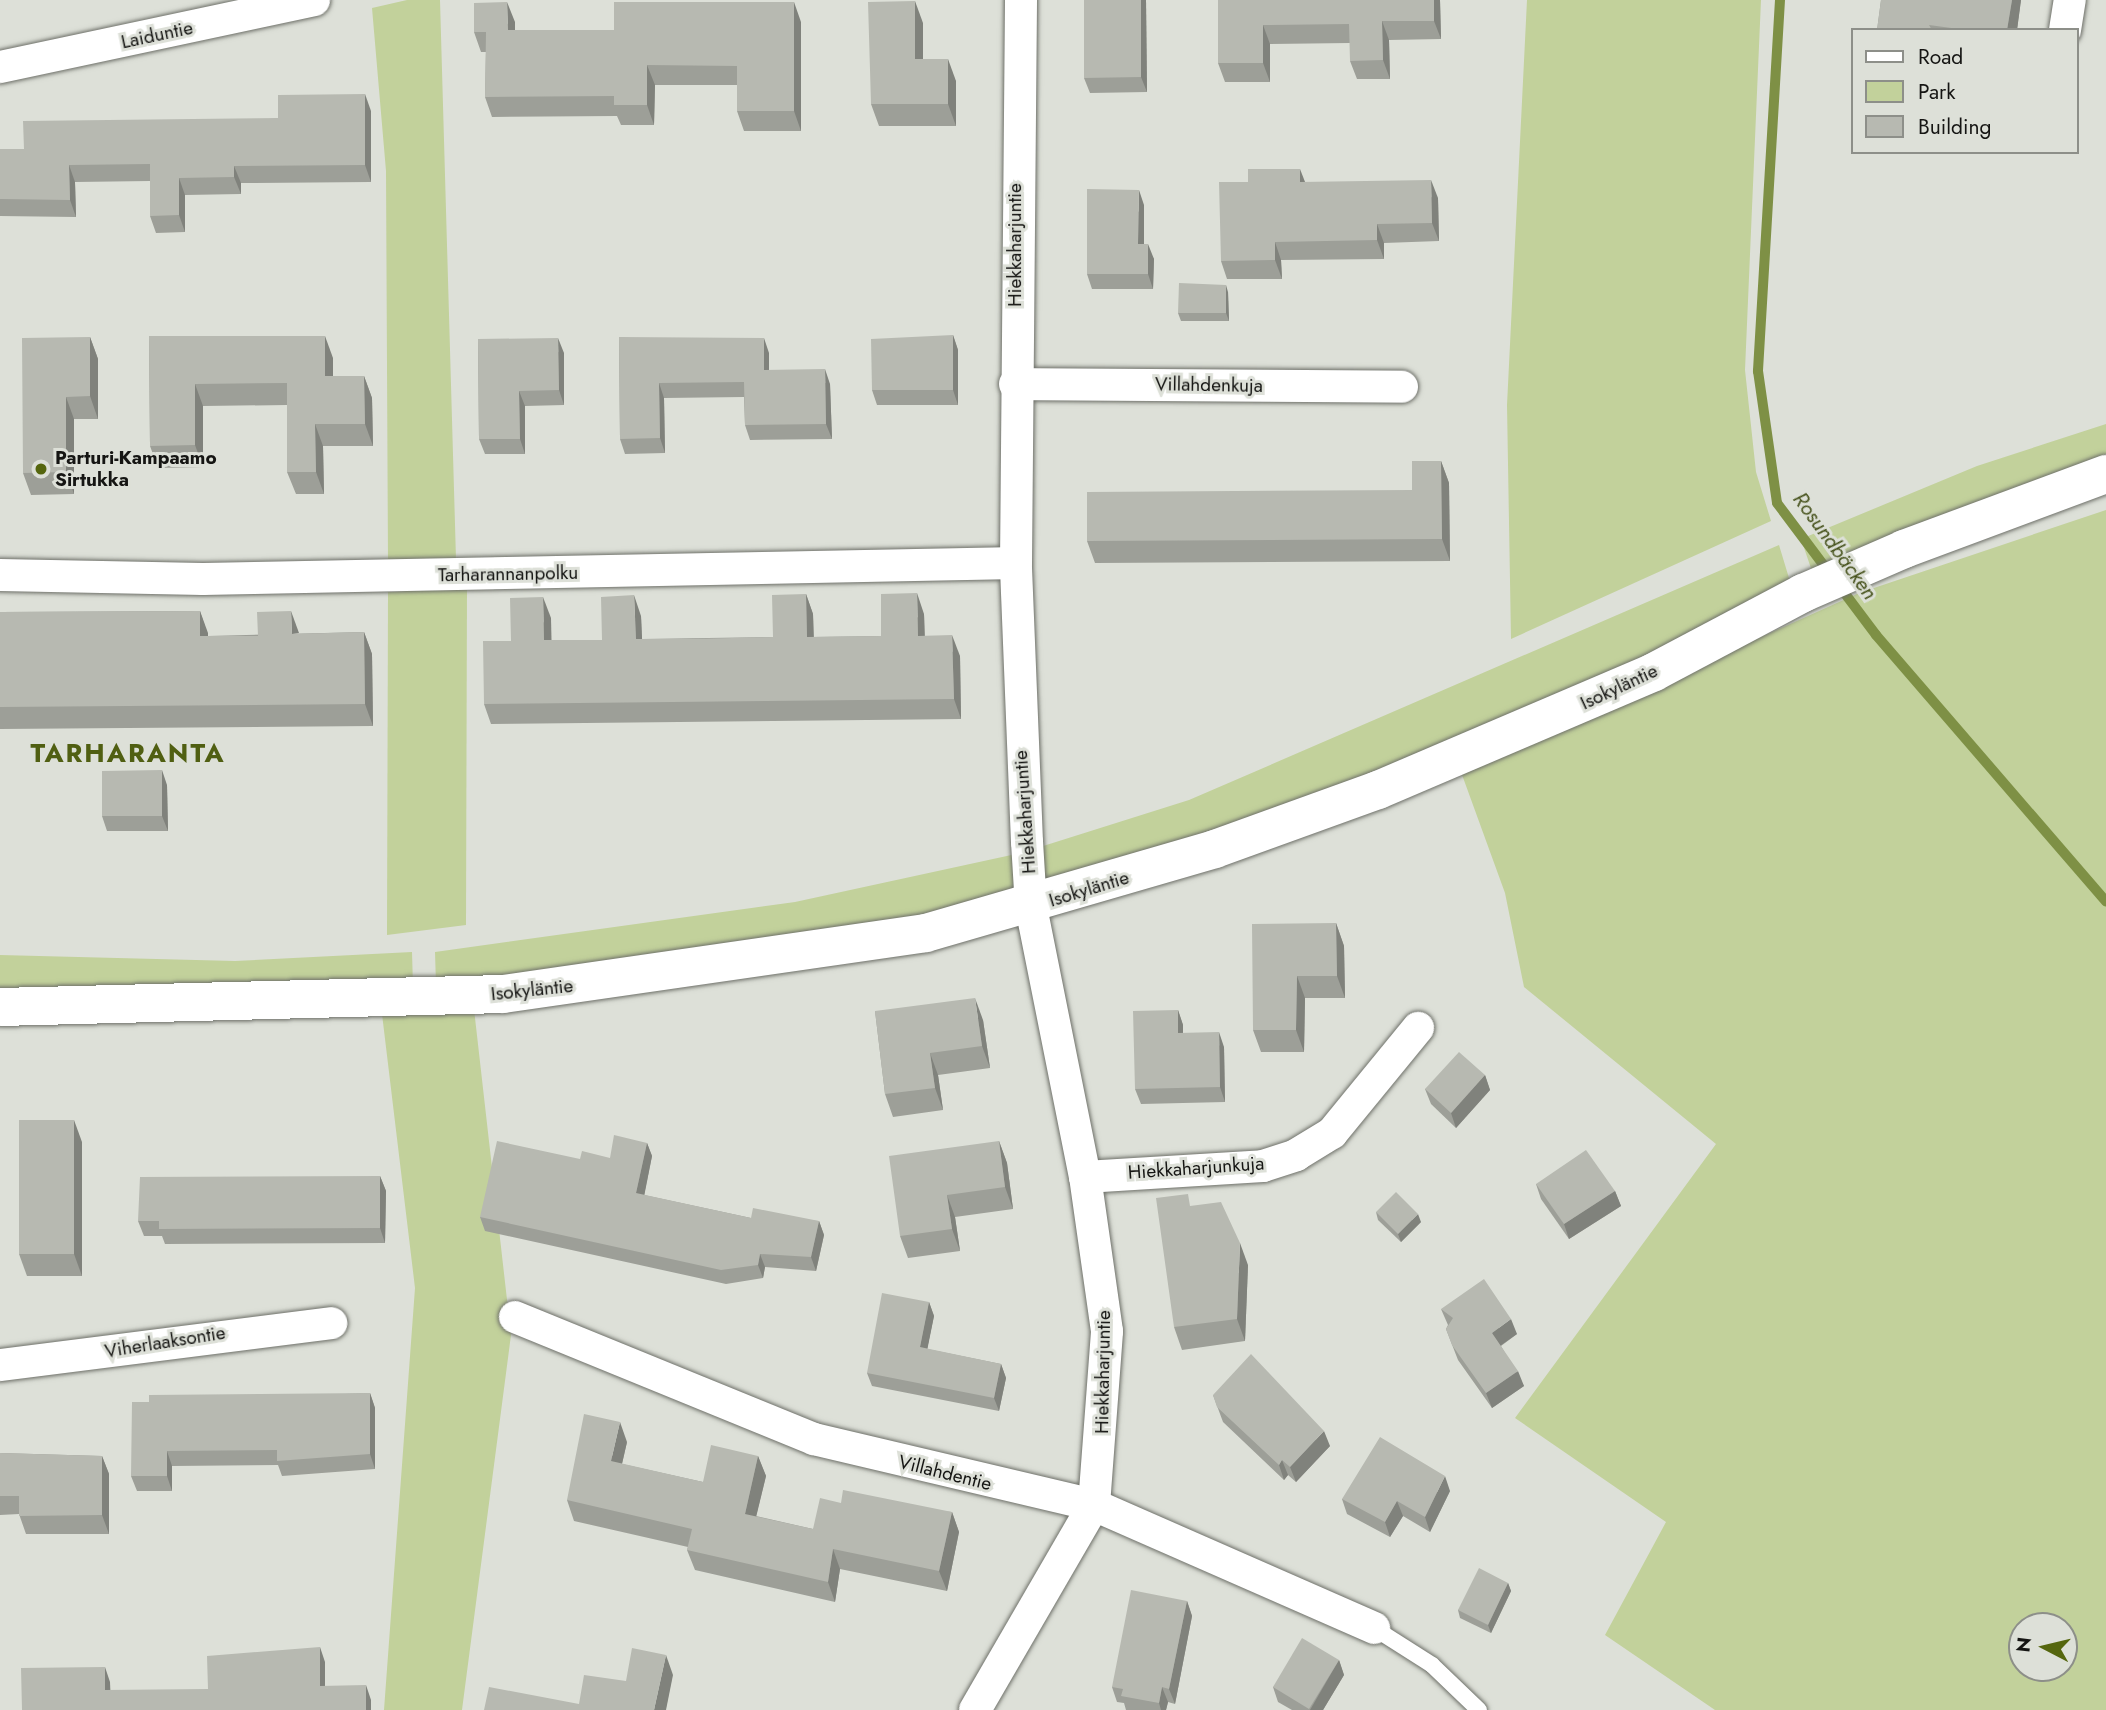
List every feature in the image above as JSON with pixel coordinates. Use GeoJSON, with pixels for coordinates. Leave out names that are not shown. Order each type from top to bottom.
{"type":"FeatureCollection","features":[{"type":"Feature","properties":{"kind":"street","name":"Laiduntie"},"geometry":{"type":"LineString","coordinates":[[0,67],[314,0]]}},
{"type":"Feature","properties":{"kind":"street","name":"Hiekkaharjuntie"},"geometry":{"type":"LineString","coordinates":[[975,1710],[1094,1505],[1107,1331],[1086,1177],[1031,906],[1016,563],[1021,0]]}},
{"type":"Feature","properties":{"kind":"street"},"geometry":{"type":"LineString","coordinates":[[2065,28],[2070,0]]}},
{"type":"Feature","properties":{"kind":"street","name":"Villahdenkuja"},"geometry":{"type":"LineString","coordinates":[[1016,384],[1402,387]]}},
{"type":"Feature","properties":{"kind":"street","name":"Isokyläntie"},"geometry":{"type":"LineString","coordinates":[[0,1007],[503,994],[806,954],[1031,906],[1215,849],[1402,780],[1654,672],[1803,593],[1904,549],[2106,474]]}},
{"type":"Feature","properties":{"kind":"street","name":"Tarharannanpolku"},"geometry":{"type":"LineString","coordinates":[[0,575],[203,579],[1016,563]]}},
{"type":"Feature","properties":{"kind":"street","name":"Hiekkaharjunkuja"},"geometry":{"type":"LineString","coordinates":[[1086,1177],[1263,1166],[1296,1155],[1341,1123],[1418,1028]]}},
{"type":"Feature","properties":{"kind":"street","name":"Villahdentie"},"geometry":{"type":"LineString","coordinates":[[515,1317],[814,1439],[1094,1505],[1374,1628]]}},
{"type":"Feature","properties":{"kind":"street","name":"Viherlaaksontie"},"geometry":{"type":"LineString","coordinates":[[0,1365],[331,1323]]}},
{"type":"Feature","properties":{"kind":"lane"},"geometry":{"type":"LineString","coordinates":[[1374,1628],[1432,1665],[1479,1710]]}},
{"type":"Feature","properties":{"kind":"green space"},"geometry":{"type":"Polygon","coordinates":[[[407,0],[440,0],[456,559],[388,562],[386,171],[372,8],[407,0]]]}},
{"type":"Feature","properties":{"kind":"green space"},"geometry":{"type":"Polygon","coordinates":[[[1527,0],[1761,0],[1745,370],[1756,472],[1771,521],[1511,639],[1507,405],[1527,0]]]}},
{"type":"Feature","properties":{"kind":"green space"},"geometry":{"type":"Polygon","coordinates":[[[2106,424],[2106,454],[1982,502],[1815,580],[1801,539],[1977,466],[2106,424]]]}},
{"type":"Feature","properties":{"kind":"green space"},"geometry":{"type":"Polygon","coordinates":[[[2106,510],[2106,1710],[1715,1710],[1605,1635],[1666,1522],[1515,1418],[1716,1144],[1524,987],[1505,893],[1461,772],[1859,593],[2106,510]]]}},
{"type":"Feature","properties":{"kind":"green space"},"geometry":{"type":"Polygon","coordinates":[[[1779,545],[1792,588],[1643,658],[1372,775],[1045,890],[1040,847],[1189,800],[1779,545]]]}},
{"type":"Feature","properties":{"kind":"green space"},"geometry":{"type":"Polygon","coordinates":[[[467,588],[466,925],[387,935],[388,592],[467,588]]]}},
{"type":"Feature","properties":{"kind":"green space"},"geometry":{"type":"Polygon","coordinates":[[[1016,854],[1019,895],[924,919],[436,985],[435,952],[795,902],[1016,854]]]}},
{"type":"Feature","properties":{"kind":"green space"},"geometry":{"type":"Polygon","coordinates":[[[412,952],[413,986],[0,995],[0,955],[235,961],[412,952]]]}},
{"type":"Feature","properties":{"kind":"green space"},"geometry":{"type":"Polygon","coordinates":[[[474,1009],[511,1335],[462,1710],[384,1710],[415,1288],[382,1014],[474,1009]]]}},
{"type":"Feature","properties":{"kind":"building"},"geometry":{"type":"Polygon","coordinates":[[[1084,0],[1141,0],[1141,77],[1084,78],[1084,0]]]}},
{"type":"Feature","properties":{"kind":"building"},"geometry":{"type":"Polygon","coordinates":[[[1218,0],[1434,0],[1434,21],[1382,21],[1383,60],[1350,61],[1349,24],[1263,25],[1263,63],[1218,63],[1218,0]]]}},
{"type":"Feature","properties":{"kind":"building"},"geometry":{"type":"Polygon","coordinates":[[[1881,0],[2012,0],[2007,28],[1951,28],[1929,25],[1931,28],[1877,28],[1881,0]]]}},
{"type":"Feature","properties":{"kind":"building"},"geometry":{"type":"Polygon","coordinates":[[[915,1],[915,59],[948,59],[948,104],[871,104],[868,2],[915,1]]]}},
{"type":"Feature","properties":{"kind":"building"},"geometry":{"type":"Polygon","coordinates":[[[507,2],[508,30],[614,30],[614,2],[794,2],[794,111],[737,111],[737,66],[647,65],[647,105],[614,105],[614,96],[485,97],[486,32],[474,32],[474,3],[507,2]]]}},
{"type":"Feature","properties":{"kind":"building"},"geometry":{"type":"Polygon","coordinates":[[[365,94],[365,165],[234,166],[234,177],[179,178],[179,215],[150,216],[150,164],[69,165],[70,200],[0,199],[0,149],[24,149],[23,121],[278,118],[278,95],[365,94]]]}},
{"type":"Feature","properties":{"kind":"building"},"geometry":{"type":"Polygon","coordinates":[[[1248,169],[1300,169],[1300,182],[1431,180],[1432,223],[1377,224],[1377,240],[1275,242],[1275,260],[1221,261],[1219,182],[1248,182],[1248,169]]]}},
{"type":"Feature","properties":{"kind":"building"},"geometry":{"type":"Polygon","coordinates":[[[1087,189],[1139,190],[1138,244],[1148,244],[1148,274],[1087,274],[1087,189]]]}},
{"type":"Feature","properties":{"kind":"building"},"geometry":{"type":"Polygon","coordinates":[[[1179,283],[1226,285],[1226,313],[1178,313],[1179,283]]]}},
{"type":"Feature","properties":{"kind":"building"},"geometry":{"type":"Polygon","coordinates":[[[953,335],[953,390],[872,390],[871,339],[953,335]]]}},
{"type":"Feature","properties":{"kind":"building"},"geometry":{"type":"Polygon","coordinates":[[[149,336],[325,336],[325,376],[364,376],[365,424],[315,424],[316,472],[287,472],[287,383],[195,384],[195,445],[150,446],[149,336]]]}},
{"type":"Feature","properties":{"kind":"building"},"geometry":{"type":"Polygon","coordinates":[[[90,337],[90,396],[66,397],[66,472],[23,473],[22,338],[90,337]]]}},
{"type":"Feature","properties":{"kind":"building"},"geometry":{"type":"Polygon","coordinates":[[[619,337],[764,338],[764,370],[825,369],[826,424],[745,425],[744,382],[659,383],[660,438],[620,439],[619,337]]]}},
{"type":"Feature","properties":{"kind":"building"},"geometry":{"type":"Polygon","coordinates":[[[558,338],[559,390],[519,391],[520,439],[479,439],[478,339],[558,338]]]}},
{"type":"Feature","properties":{"kind":"building"},"geometry":{"type":"Polygon","coordinates":[[[1412,461],[1441,461],[1442,539],[1087,541],[1087,492],[1412,490],[1412,461]]]}},
{"type":"Feature","properties":{"kind":"building"},"geometry":{"type":"Polygon","coordinates":[[[917,593],[918,636],[952,635],[954,699],[484,704],[483,641],[511,641],[510,598],[543,597],[544,640],[602,640],[601,597],[634,595],[636,639],[692,639],[773,637],[772,595],[806,594],[807,637],[881,636],[881,594],[917,593]]]}},
{"type":"Feature","properties":{"kind":"building"},"geometry":{"type":"Polygon","coordinates":[[[200,611],[200,636],[258,636],[257,612],[291,611],[292,634],[364,632],[365,704],[0,707],[0,612],[200,611]]]}},
{"type":"Feature","properties":{"kind":"building"},"geometry":{"type":"Polygon","coordinates":[[[162,770],[162,816],[102,816],[102,771],[162,770]]]}},
{"type":"Feature","properties":{"kind":"building"},"geometry":{"type":"Polygon","coordinates":[[[1336,923],[1337,976],[1297,976],[1296,1030],[1253,1030],[1252,924],[1336,923]]]}},
{"type":"Feature","properties":{"kind":"building"},"geometry":{"type":"Polygon","coordinates":[[[975,998],[982,1046],[930,1053],[935,1088],[885,1094],[875,1011],[975,998]]]}},
{"type":"Feature","properties":{"kind":"building"},"geometry":{"type":"Polygon","coordinates":[[[1178,1010],[1178,1033],[1219,1032],[1220,1087],[1135,1089],[1133,1011],[1178,1010]]]}},
{"type":"Feature","properties":{"kind":"building"},"geometry":{"type":"Polygon","coordinates":[[[1459,1052],[1485,1075],[1451,1113],[1425,1089],[1459,1052]]]}},
{"type":"Feature","properties":{"kind":"building"},"geometry":{"type":"Polygon","coordinates":[[[19,1120],[74,1120],[74,1254],[19,1254],[19,1120]]]}},
{"type":"Feature","properties":{"kind":"building"},"geometry":{"type":"Polygon","coordinates":[[[614,1135],[647,1143],[636,1193],[751,1218],[753,1208],[819,1221],[811,1257],[760,1254],[758,1265],[721,1270],[480,1217],[497,1141],[580,1159],[582,1151],[610,1158],[614,1135]]]}},
{"type":"Feature","properties":{"kind":"building"},"geometry":{"type":"Polygon","coordinates":[[[999,1141],[1005,1187],[947,1195],[952,1229],[900,1236],[889,1156],[999,1141]]]}},
{"type":"Feature","properties":{"kind":"building"},"geometry":{"type":"Polygon","coordinates":[[[1586,1150],[1615,1191],[1564,1224],[1536,1184],[1586,1150]]]}},
{"type":"Feature","properties":{"kind":"building"},"geometry":{"type":"Polygon","coordinates":[[[380,1176],[380,1228],[159,1229],[159,1221],[138,1221],[140,1177],[380,1176]]]}},
{"type":"Feature","properties":{"kind":"building"},"geometry":{"type":"Polygon","coordinates":[[[1396,1192],[1418,1214],[1398,1234],[1376,1212],[1396,1192]]]}},
{"type":"Feature","properties":{"kind":"building"},"geometry":{"type":"Polygon","coordinates":[[[1188,1194],[1190,1206],[1221,1202],[1240,1243],[1237,1319],[1174,1327],[1156,1198],[1188,1194]]]}},
{"type":"Feature","properties":{"kind":"building"},"geometry":{"type":"Polygon","coordinates":[[[1484,1279],[1511,1319],[1492,1333],[1518,1371],[1486,1393],[1452,1345],[1446,1329],[1453,1318],[1441,1309],[1484,1279]]]}},
{"type":"Feature","properties":{"kind":"building"},"geometry":{"type":"Polygon","coordinates":[[[882,1293],[929,1302],[920,1347],[1001,1364],[994,1398],[867,1373],[882,1293]]]}},
{"type":"Feature","properties":{"kind":"building"},"geometry":{"type":"Polygon","coordinates":[[[1251,1354],[1324,1431],[1290,1467],[1282,1460],[1279,1465],[1217,1407],[1213,1395],[1251,1354]]]}},
{"type":"Feature","properties":{"kind":"building"},"geometry":{"type":"Polygon","coordinates":[[[370,1393],[370,1454],[277,1461],[277,1450],[167,1451],[167,1476],[131,1476],[132,1402],[149,1402],[149,1395],[370,1393]]]}},
{"type":"Feature","properties":{"kind":"building"},"geometry":{"type":"Polygon","coordinates":[[[584,1414],[620,1422],[611,1461],[703,1482],[711,1445],[758,1456],[745,1514],[813,1529],[820,1498],[841,1503],[843,1490],[952,1512],[939,1571],[833,1549],[828,1582],[687,1550],[692,1529],[567,1500],[584,1414]]]}},
{"type":"Feature","properties":{"kind":"building"},"geometry":{"type":"Polygon","coordinates":[[[1380,1437],[1445,1476],[1425,1517],[1397,1501],[1385,1522],[1342,1499],[1380,1437]]]}},
{"type":"Feature","properties":{"kind":"building"},"geometry":{"type":"Polygon","coordinates":[[[0,1453],[102,1456],[102,1515],[19,1516],[19,1496],[0,1496],[0,1453]]]}},
{"type":"Feature","properties":{"kind":"building"},"geometry":{"type":"Polygon","coordinates":[[[1479,1568],[1508,1583],[1488,1625],[1458,1610],[1479,1568]]]}},
{"type":"Feature","properties":{"kind":"building"},"geometry":{"type":"Polygon","coordinates":[[[1131,1590],[1187,1601],[1169,1689],[1162,1687],[1159,1703],[1121,1696],[1123,1689],[1112,1687],[1131,1590]]]}},
{"type":"Feature","properties":{"kind":"building"},"geometry":{"type":"Polygon","coordinates":[[[1302,1638],[1339,1660],[1309,1709],[1273,1687],[1302,1638]]]}},
{"type":"Feature","properties":{"kind":"building"},"geometry":{"type":"Polygon","coordinates":[[[320,1647],[320,1686],[366,1685],[366,1710],[22,1710],[21,1668],[105,1667],[105,1690],[208,1689],[207,1656],[320,1647]]]}},
{"type":"Feature","properties":{"kind":"building"},"geometry":{"type":"Polygon","coordinates":[[[632,1648],[666,1655],[654,1710],[484,1710],[489,1687],[579,1704],[584,1675],[626,1681],[632,1648]]]}},
{"type":"Feature","properties":{"kind":"waterway","name":"Rosundbäcken"},"geometry":{"type":"LineString","coordinates":[[1780,0],[1758,371],[1777,503],[1876,635],[2106,901]]}},
{"type":"Feature","properties":{"kind":"place","name":"Parturi-Kampaamo Sirtukka"},"geometry":{"type":"Point","coordinates":[41,469]}},
{"type":"Feature","properties":{"kind":"district","name":"TARHARANTA"},"geometry":{"type":"Point","coordinates":[128,754]}}]}
